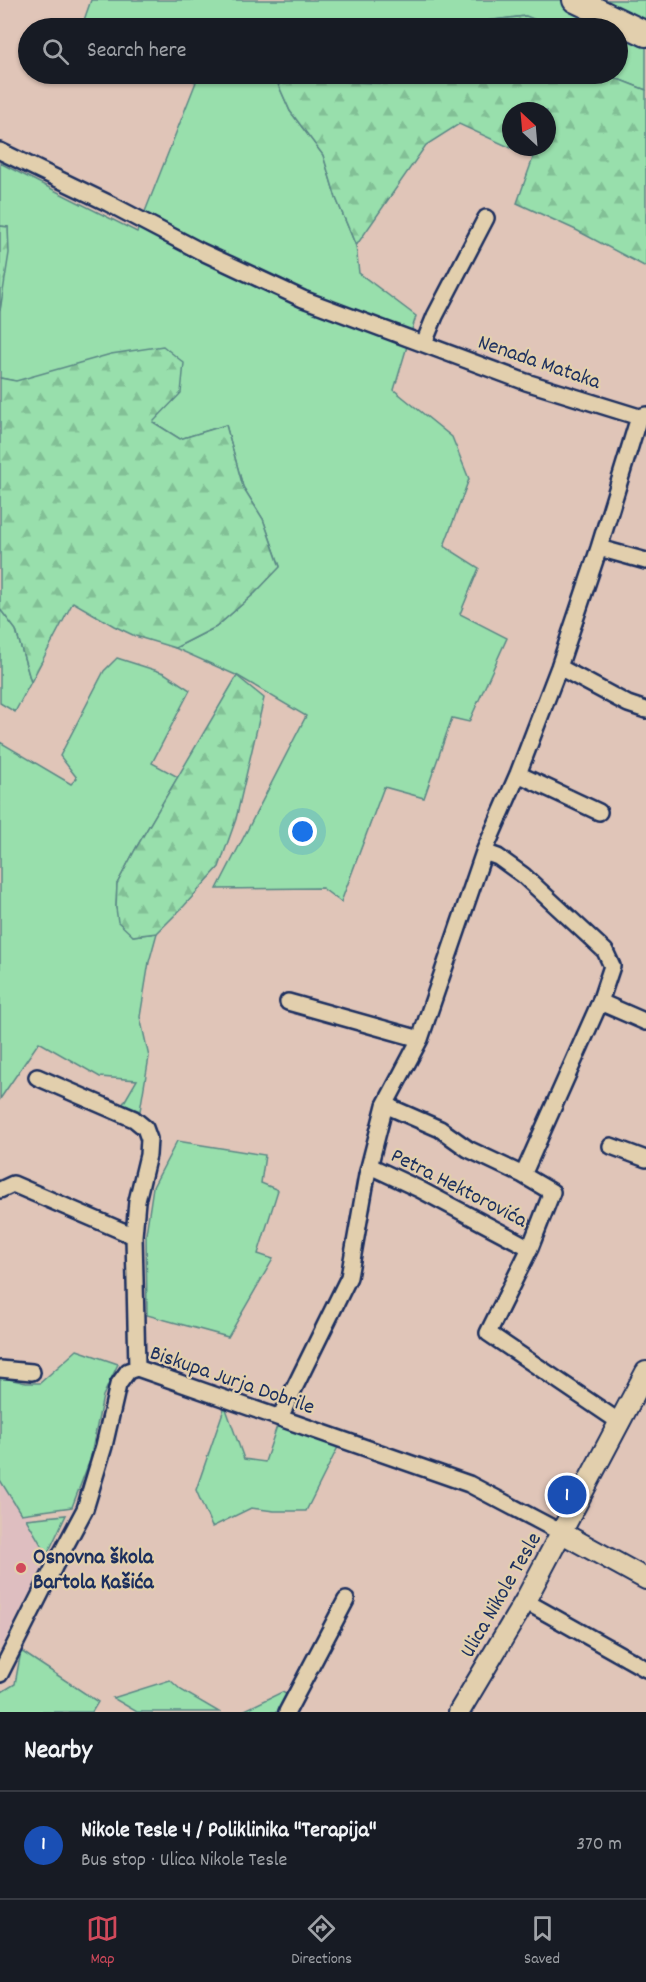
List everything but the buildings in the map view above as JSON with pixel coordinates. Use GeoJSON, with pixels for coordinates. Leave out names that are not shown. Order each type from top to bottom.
{"type":"FeatureCollection","features":[{"type":"Feature","properties":{"kind":"main road"},"geometry":{"type":"LineString","coordinates":[[575,0],[613,18]]}},
{"type":"Feature","properties":{"kind":"main road"},"geometry":{"type":"LineString","coordinates":[[628,25],[646,34]]}},
{"type":"Feature","properties":{"kind":"street","name":"Nenada Mataka"},"geometry":{"type":"LineString","coordinates":[[0,151],[200,251],[303,299],[526,382],[642,416]]}},
{"type":"Feature","properties":{"kind":"street"},"geometry":{"type":"LineString","coordinates":[[422,342],[486,218]]}},
{"type":"Feature","properties":{"kind":"street"},"geometry":{"type":"LineString","coordinates":[[280,1417],[349,1277],[369,1166],[385,1105],[420,1039],[484,852],[518,774],[559,667],[642,416]]}},
{"type":"Feature","properties":{"kind":"street"},"geometry":{"type":"LineString","coordinates":[[599,548],[646,561]]}},
{"type":"Feature","properties":{"kind":"street"},"geometry":{"type":"LineString","coordinates":[[559,667],[628,704],[646,710]]}},
{"type":"Feature","properties":{"kind":"street"},"geometry":{"type":"LineString","coordinates":[[518,774],[599,812]]}},
{"type":"Feature","properties":{"kind":"street"},"geometry":{"type":"LineString","coordinates":[[484,852],[498,857],[523,875],[605,951],[612,966],[600,1002],[523,1175]]}},
{"type":"Feature","properties":{"kind":"street"},"geometry":{"type":"LineString","coordinates":[[288,1002],[420,1039]]}},
{"type":"Feature","properties":{"kind":"street"},"geometry":{"type":"LineString","coordinates":[[600,1002],[646,1022]]}},
{"type":"Feature","properties":{"kind":"street"},"geometry":{"type":"LineString","coordinates":[[38,1077],[134,1119],[145,1128],[149,1139],[148,1155],[137,1201],[134,1236],[137,1368]]}},
{"type":"Feature","properties":{"kind":"street"},"geometry":{"type":"LineString","coordinates":[[385,1105],[440,1129],[468,1149],[523,1175],[552,1192],[530,1248],[488,1333],[621,1423]]}},
{"type":"Feature","properties":{"kind":"street"},"geometry":{"type":"LineString","coordinates":[[611,1146],[646,1159]]}},
{"type":"Feature","properties":{"kind":"street","name":"Petra Hektorovića"},"geometry":{"type":"LineString","coordinates":[[369,1166],[430,1194],[530,1248]]}},
{"type":"Feature","properties":{"kind":"street"},"geometry":{"type":"LineString","coordinates":[[0,1190],[14,1184],[134,1236]]}},
{"type":"Feature","properties":{"kind":"street","name":"Biskupa Jurja Dobrile"},"geometry":{"type":"LineString","coordinates":[[0,1674],[85,1509],[104,1446],[118,1385],[128,1371],[137,1368],[469,1484],[562,1533]]}},
{"type":"Feature","properties":{"kind":"street"},"geometry":{"type":"LineString","coordinates":[[0,1369],[32,1372]]}},
{"type":"Feature","properties":{"kind":"street","name":"Ulica Nikole Tesle"},"geometry":{"type":"LineString","coordinates":[[459,1712],[525,1601],[646,1372]]}},
{"type":"Feature","properties":{"kind":"street"},"geometry":{"type":"LineString","coordinates":[[562,1533],[646,1579]]}},
{"type":"Feature","properties":{"kind":"street"},"geometry":{"type":"LineString","coordinates":[[288,1712],[346,1600]]}},
{"type":"Feature","properties":{"kind":"street"},"geometry":{"type":"LineString","coordinates":[[525,1601],[646,1669]]}},
{"type":"Feature","properties":{"kind":"shaded area","name":"Osnovna škola Bartola Kašića"},"geometry":{"type":"Polygon","coordinates":[[[0,1467],[4,1469],[49,1548],[36,1580],[0,1649],[0,1467]]]}},
{"type":"Feature","properties":{"kind":"green space"},"geometry":{"type":"Polygon","coordinates":[[[91,0],[646,0],[646,90],[628,83],[628,18],[530,18],[525,16],[509,18],[85,18],[91,0]]]}},
{"type":"Feature","properties":{"kind":"green space"},"geometry":{"type":"Polygon","coordinates":[[[628,83],[646,90],[646,267],[576,230],[517,203],[533,158],[529,156],[556,156],[556,102],[502,102],[502,144],[459,124],[426,145],[356,246],[336,198],[323,155],[290,111],[278,84],[628,83]]]}},
{"type":"Feature","properties":{"kind":"green space"},"geometry":{"type":"Polygon","coordinates":[[[195,84],[278,84],[290,111],[323,155],[336,198],[356,246],[359,273],[416,316],[394,390],[452,437],[469,479],[444,546],[479,568],[460,614],[507,638],[469,722],[452,718],[424,798],[384,787],[341,902],[322,888],[217,889],[306,716],[238,676],[175,648],[216,627],[255,593],[280,566],[263,519],[243,487],[226,425],[180,439],[153,422],[0,378],[0,311],[8,227],[0,226],[0,163],[137,232],[195,84]]]}},
{"type":"Feature","properties":{"kind":"green space"},"geometry":{"type":"Polygon","coordinates":[[[0,226],[8,227],[9,253],[0,311],[0,226]]]}},
{"type":"Feature","properties":{"kind":"green space"},"geometry":{"type":"Polygon","coordinates":[[[163,346],[184,363],[181,393],[153,422],[180,439],[226,425],[243,487],[263,519],[280,567],[255,593],[216,627],[175,648],[135,636],[73,602],[31,682],[16,630],[0,609],[0,378],[16,381],[111,354],[163,346]]]}},
{"type":"Feature","properties":{"kind":"green space"},"geometry":{"type":"Polygon","coordinates":[[[0,609],[16,630],[31,682],[15,712],[0,703],[0,609]]]}},
{"type":"Feature","properties":{"kind":"green space"},"geometry":{"type":"Polygon","coordinates":[[[117,658],[164,673],[190,690],[152,763],[178,777],[117,884],[116,908],[133,936],[157,933],[149,962],[140,1017],[149,1057],[140,1111],[123,1104],[137,1080],[100,1077],[39,1042],[0,1099],[0,742],[71,784],[77,778],[60,756],[104,671],[117,658]]]}},
{"type":"Feature","properties":{"kind":"green space"},"geometry":{"type":"Polygon","coordinates":[[[237,676],[264,698],[236,819],[219,867],[157,933],[133,936],[118,922],[117,884],[237,676]]]}},
{"type":"Feature","properties":{"kind":"green space"},"geometry":{"type":"Polygon","coordinates":[[[177,1141],[265,1155],[261,1183],[278,1190],[258,1254],[273,1259],[228,1337],[147,1315],[146,1234],[153,1187],[177,1141]]]}},
{"type":"Feature","properties":{"kind":"green space"},"geometry":{"type":"Polygon","coordinates":[[[77,1350],[118,1364],[103,1396],[90,1460],[72,1507],[21,1514],[0,1480],[0,1377],[26,1383],[40,1383],[77,1350]]]}},
{"type":"Feature","properties":{"kind":"green space"},"geometry":{"type":"Polygon","coordinates":[[[225,1406],[244,1459],[265,1462],[280,1417],[342,1439],[306,1511],[251,1508],[212,1527],[196,1490],[225,1406]]]}},
{"type":"Feature","properties":{"kind":"green space"},"geometry":{"type":"Polygon","coordinates":[[[66,1515],[47,1555],[26,1519],[66,1515]]]}},
{"type":"Feature","properties":{"kind":"green space"},"geometry":{"type":"Polygon","coordinates":[[[21,1651],[98,1702],[92,1712],[0,1712],[0,1693],[15,1684],[21,1651]]]}},
{"type":"Feature","properties":{"kind":"green space"},"geometry":{"type":"Polygon","coordinates":[[[170,1680],[181,1690],[219,1712],[137,1712],[113,1698],[170,1680]]]}},
{"type":"Feature","properties":{"kind":"green space"},"geometry":{"type":"Polygon","coordinates":[[[282,1692],[292,1697],[284,1712],[241,1712],[282,1692]]]}},
{"type":"Feature","properties":{"kind":"place","name":"Nikole Tesle 4 / Poliklinika \"Terapija\""},"geometry":{"type":"Point","coordinates":[567,1495]}},
{"type":"Feature","properties":{"kind":"place","name":"Osnovna škola Bartola Kašića"},"geometry":{"type":"Point","coordinates":[21,1568]}}]}
